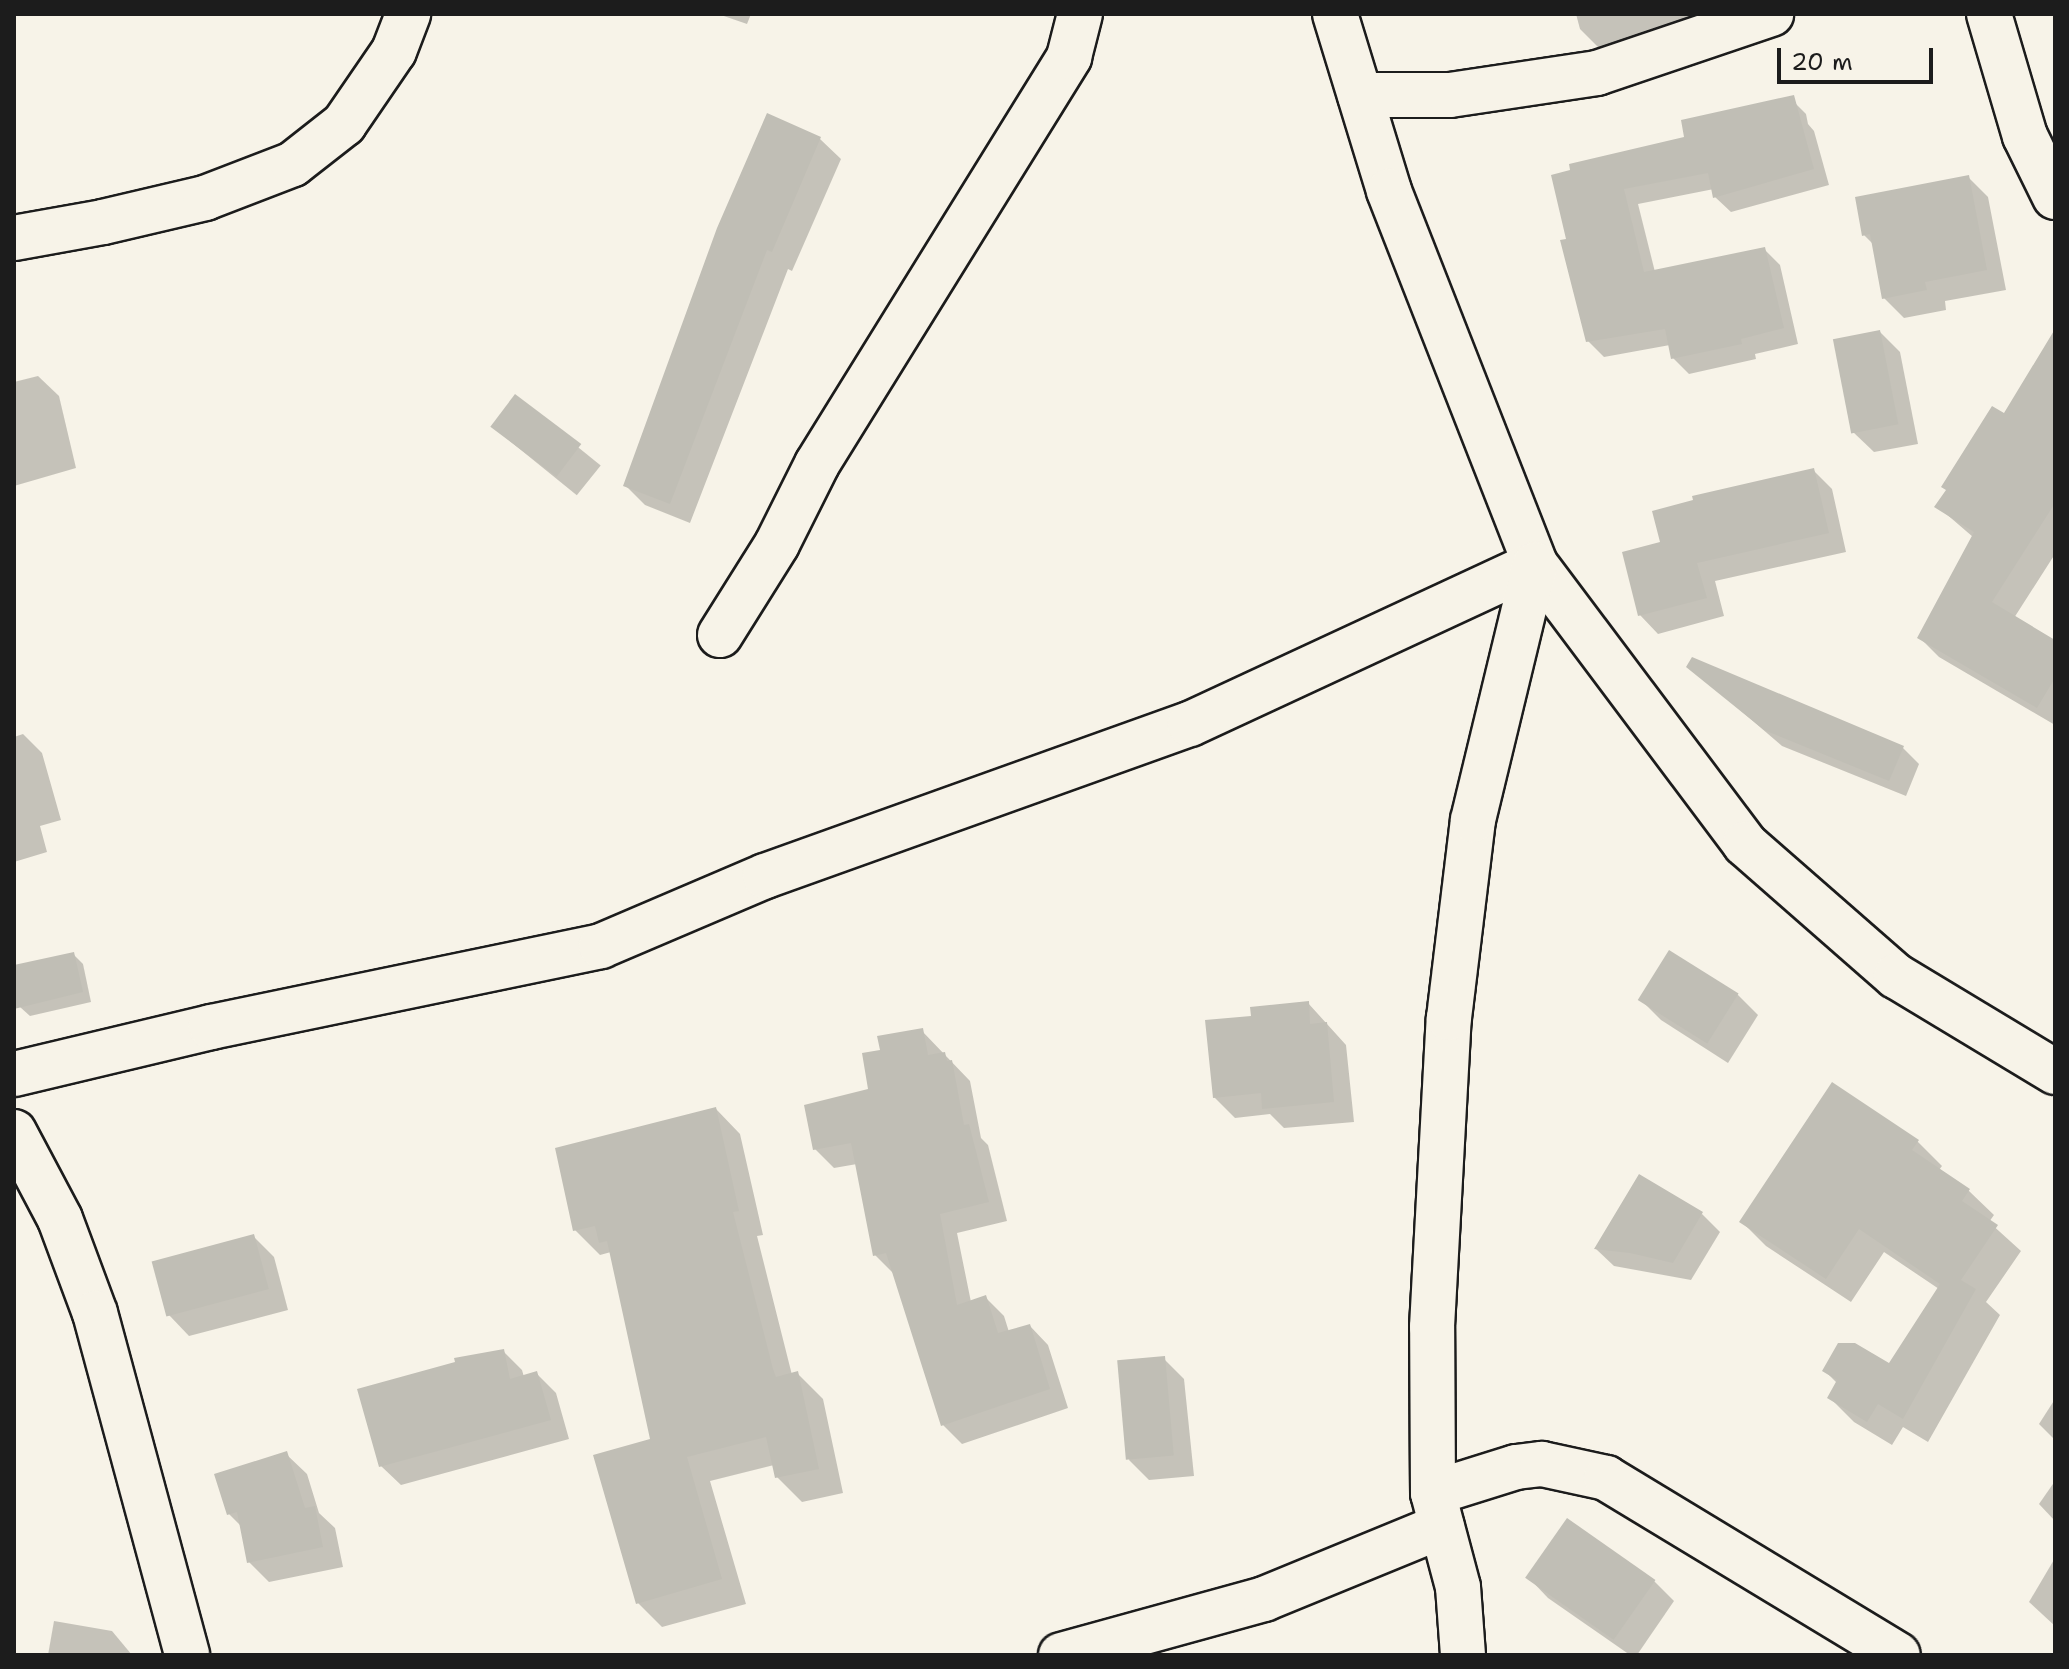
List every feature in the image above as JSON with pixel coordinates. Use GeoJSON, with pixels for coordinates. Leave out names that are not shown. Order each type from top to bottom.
{"type":"FeatureCollection","features":[{"type":"Feature","properties":{"kind":"street"},"geometry":{"type":"LineString","coordinates":[[14,238],[103,222],[205,198],[293,164],[344,124],[394,51],[408,14]]}},
{"type":"Feature","properties":{"kind":"street"},"geometry":{"type":"LineString","coordinates":[[720,635],[777,544],[817,464],[1069,57],[1080,14]]}},
{"type":"Feature","properties":{"kind":"street"},"geometry":{"type":"LineString","coordinates":[[1360,95],[1450,95],[1597,73],[1771,14]]}},
{"type":"Feature","properties":{"kind":"street"},"geometry":{"type":"LineString","coordinates":[[1989,14],[2025,136],[2055,197]]}},
{"type":"Feature","properties":{"kind":"street"},"geometry":{"type":"LineString","coordinates":[[1330,18],[1360,95],[1389,191],[1535,564],[1745,844],[1896,976],[2055,1072]]}},
{"type":"Feature","properties":{"kind":"street"},"geometry":{"type":"LineString","coordinates":[[14,1074],[211,1027],[601,946],[765,876],[1190,724],[1535,564]]}},
{"type":"Feature","properties":{"kind":"street"},"geometry":{"type":"LineString","coordinates":[[1463,1655],[1458,1587],[1438,1509],[1432,1327],[1449,1018],[1473,820],[1535,564]]}},
{"type":"Feature","properties":{"kind":"street"},"geometry":{"type":"LineString","coordinates":[[14,1132],[60,1219],[95,1313],[187,1655]]}},
{"type":"Feature","properties":{"kind":"street"},"geometry":{"type":"LineString","coordinates":[[1061,1655],[1264,1599],[1516,1467],[1542,1464],[1606,1478],[1898,1655]]}},
{"type":"Feature","properties":{"kind":"building"},"geometry":{"type":"Polygon","coordinates":[[[1794,95],[1814,169],[1713,198],[1708,173],[1624,189],[1644,272],[1765,247],[1784,328],[1741,339],[1742,344],[1671,359],[1665,329],[1586,342],[1560,240],[1566,239],[1551,175],[1570,170],[1569,164],[1684,137],[1681,120],[1794,95]]]}},
{"type":"Feature","properties":{"kind":"building"},"geometry":{"type":"Polygon","coordinates":[[[767,113],[821,137],[772,252],[767,250],[670,504],[623,486],[717,228],[767,113]]]}},
{"type":"Feature","properties":{"kind":"building"},"geometry":{"type":"Polygon","coordinates":[[[1969,175],[1987,270],[1925,282],[1927,290],[1882,299],[1870,234],[1862,236],[1855,197],[1969,175]]]}},
{"type":"Feature","properties":{"kind":"building"},"geometry":{"type":"Polygon","coordinates":[[[2055,329],[2055,503],[1992,602],[2055,640],[2055,678],[2037,708],[1917,638],[1974,532],[1934,507],[1946,490],[1941,487],[1992,406],[2004,413],[2055,329]]]}},
{"type":"Feature","properties":{"kind":"building"},"geometry":{"type":"Polygon","coordinates":[[[1880,330],[1898,424],[1851,433],[1833,339],[1880,330]]]}},
{"type":"Feature","properties":{"kind":"building"},"geometry":{"type":"Polygon","coordinates":[[[515,394],[581,444],[557,477],[490,427],[515,394]]]}},
{"type":"Feature","properties":{"kind":"building"},"geometry":{"type":"Polygon","coordinates":[[[1814,468],[1829,533],[1697,563],[1707,598],[1638,616],[1622,552],[1660,542],[1652,511],[1693,500],[1692,496],[1814,468]]]}},
{"type":"Feature","properties":{"kind":"building"},"geometry":{"type":"Polygon","coordinates":[[[1692,657],[1904,746],[1889,781],[1764,730],[1686,667],[1692,657]]]}},
{"type":"Feature","properties":{"kind":"building"},"geometry":{"type":"Polygon","coordinates":[[[1669,950],[1739,993],[1707,1043],[1638,1000],[1669,950]]]}},
{"type":"Feature","properties":{"kind":"building"},"geometry":{"type":"Polygon","coordinates":[[[74,952],[83,992],[14,1009],[14,965],[74,952]]]}},
{"type":"Feature","properties":{"kind":"building"},"geometry":{"type":"Polygon","coordinates":[[[1309,1001],[1310,1024],[1327,1022],[1334,1102],[1262,1109],[1261,1093],[1213,1098],[1205,1020],[1251,1016],[1250,1007],[1309,1001]]]}},
{"type":"Feature","properties":{"kind":"building"},"geometry":{"type":"Polygon","coordinates":[[[923,1028],[928,1055],[945,1052],[947,1061],[952,1060],[964,1125],[969,1124],[989,1202],[940,1214],[957,1305],[986,1295],[998,1333],[1030,1324],[1050,1389],[941,1426],[886,1253],[873,1256],[851,1143],[813,1150],[804,1105],[868,1089],[862,1053],[880,1050],[877,1036],[923,1028]]]}},
{"type":"Feature","properties":{"kind":"building"},"geometry":{"type":"Polygon","coordinates":[[[1832,1082],[1919,1140],[1912,1150],[1970,1189],[1962,1201],[1998,1225],[1961,1280],[1976,1289],[1903,1419],[1878,1404],[1867,1422],[1827,1398],[1837,1380],[1822,1371],[1838,1343],[1855,1343],[1889,1363],[1940,1284],[1859,1229],[1826,1279],[1739,1222],[1832,1082]]]}},
{"type":"Feature","properties":{"kind":"building"},"geometry":{"type":"Polygon","coordinates":[[[716,1107],[739,1211],[733,1212],[773,1369],[776,1377],[798,1371],[819,1469],[775,1478],[766,1437],[687,1457],[722,1579],[636,1604],[593,1455],[650,1439],[607,1241],[599,1243],[595,1226],[573,1231],[555,1148],[716,1107]]]}},
{"type":"Feature","properties":{"kind":"building"},"geometry":{"type":"Polygon","coordinates":[[[1639,1174],[1703,1212],[1673,1263],[1594,1249],[1639,1174]]]}},
{"type":"Feature","properties":{"kind":"building"},"geometry":{"type":"Polygon","coordinates":[[[254,1234],[269,1289],[166,1316],[152,1261],[254,1234]]]}},
{"type":"Feature","properties":{"kind":"building"},"geometry":{"type":"Polygon","coordinates":[[[504,1349],[510,1379],[537,1371],[551,1420],[379,1467],[357,1389],[455,1362],[454,1358],[504,1349]]]}},
{"type":"Feature","properties":{"kind":"building"},"geometry":{"type":"Polygon","coordinates":[[[1165,1356],[1174,1456],[1126,1460],[1117,1360],[1165,1356]]]}},
{"type":"Feature","properties":{"kind":"building"},"geometry":{"type":"Polygon","coordinates":[[[287,1451],[305,1508],[315,1506],[323,1547],[247,1563],[237,1512],[227,1515],[214,1474],[287,1451]]]}},
{"type":"Feature","properties":{"kind":"building"},"geometry":{"type":"Polygon","coordinates":[[[1567,1518],[1655,1580],[1614,1640],[1525,1578],[1567,1518]]]}}]}
